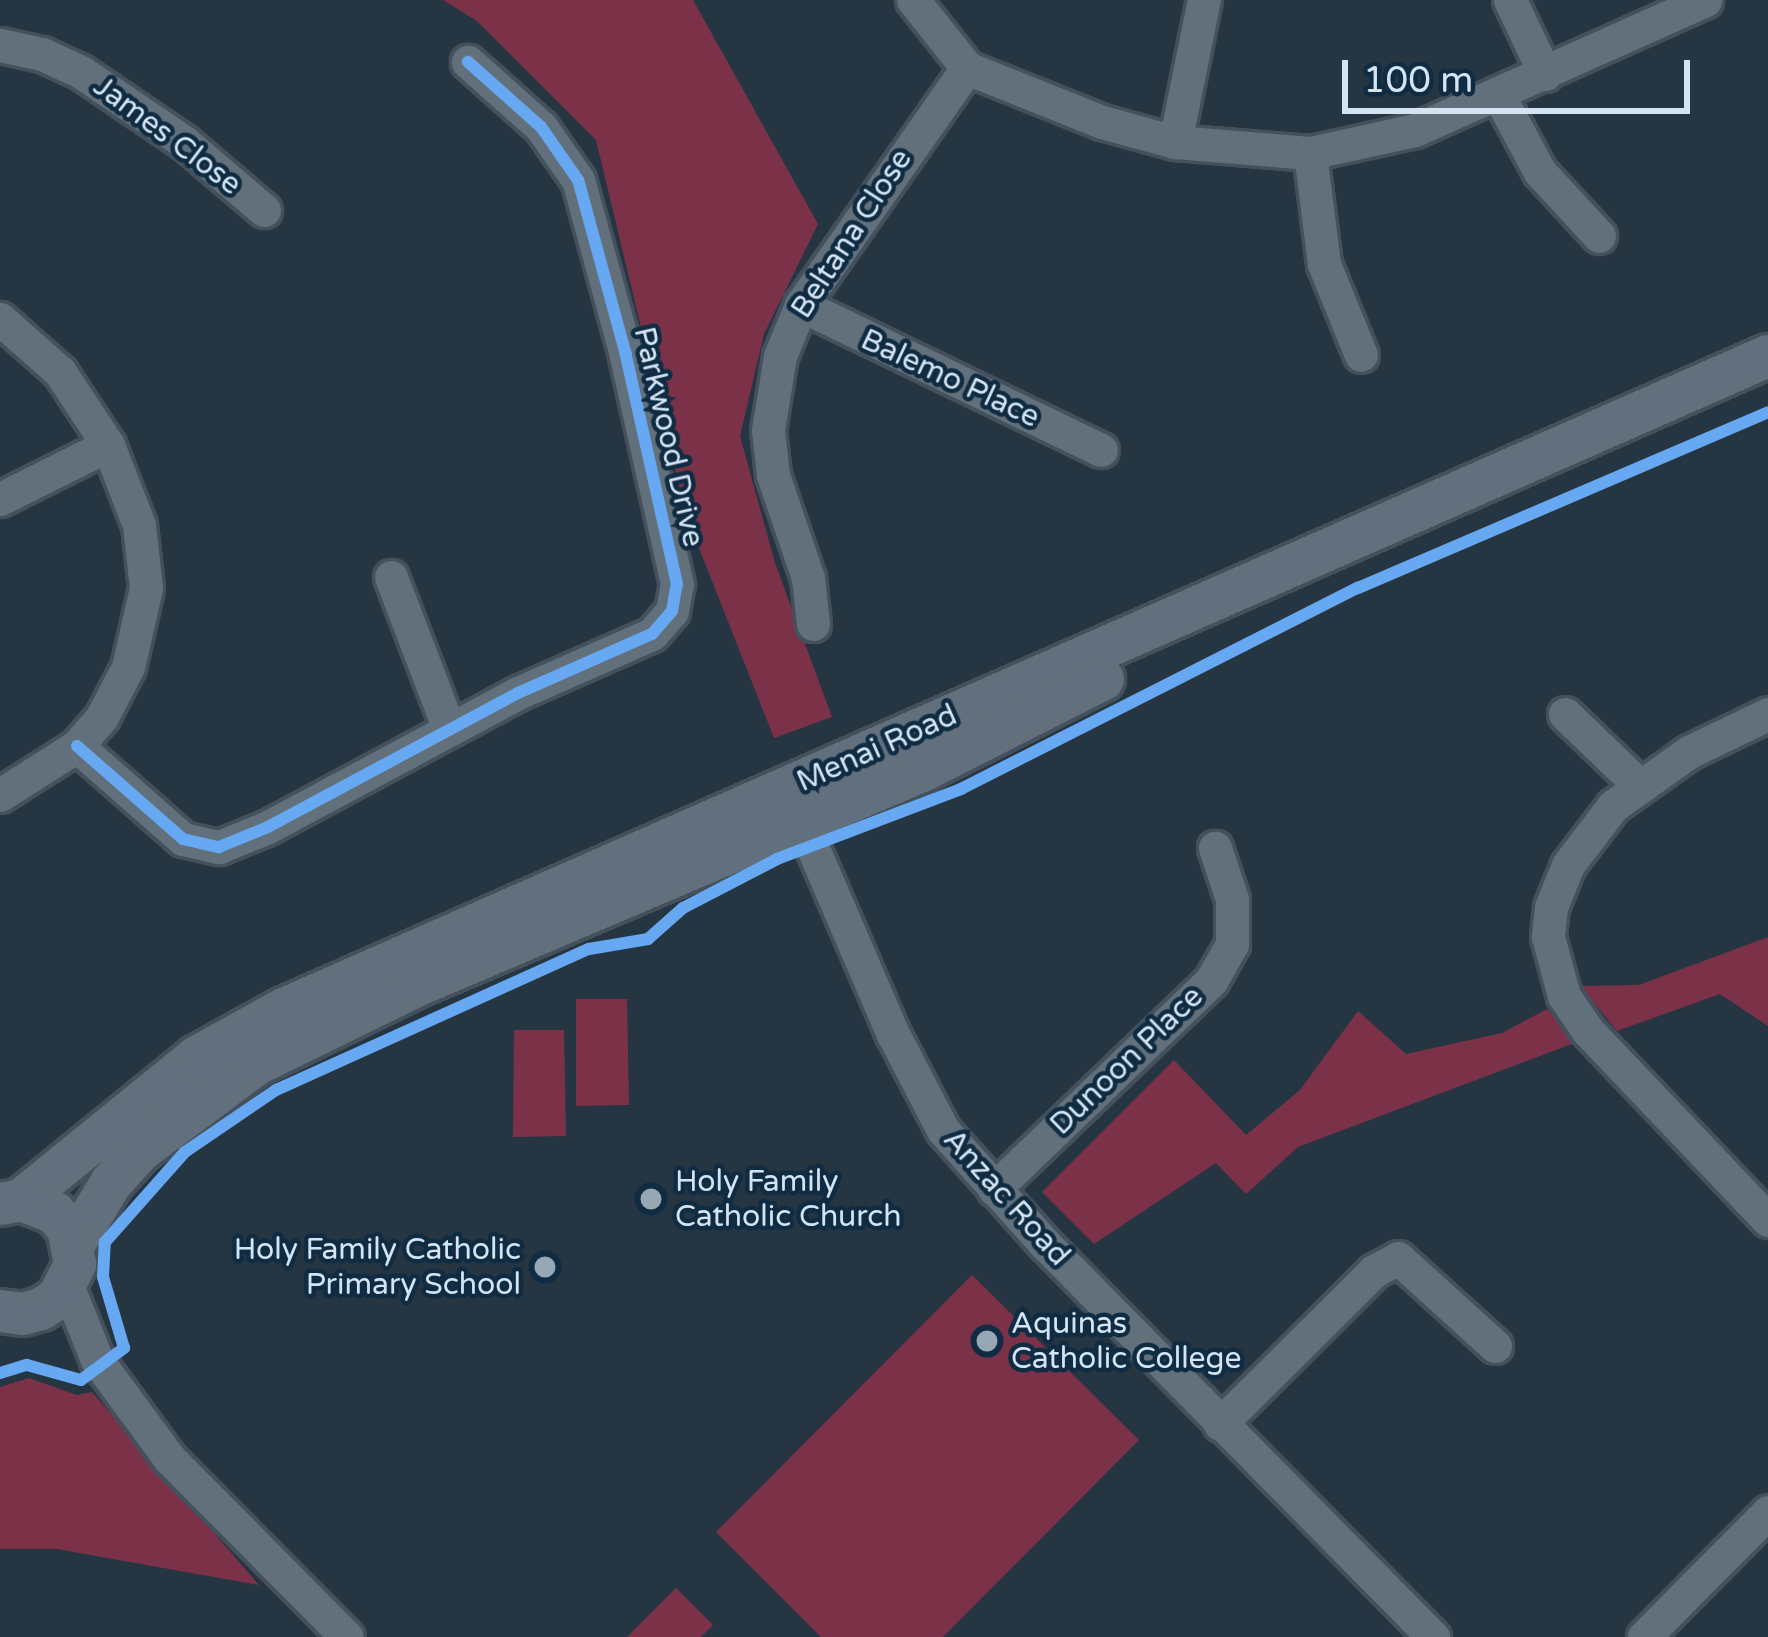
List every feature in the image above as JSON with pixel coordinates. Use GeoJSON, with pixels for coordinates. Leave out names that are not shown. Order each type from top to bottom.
{"type":"FeatureCollection","features":[{"type":"Feature","properties":{"kind":"main road","name":"Menai Road"},"geometry":{"type":"LineString","coordinates":[[70,1266],[99,1200],[140,1150],[257,1064],[795,806],[1768,356]]}},
{"type":"Feature","properties":{"kind":"main road","name":"Menai Road"},"geometry":{"type":"LineString","coordinates":[[6,1201],[197,1057],[284,1009],[795,806],[922,771],[1238,613],[1768,382]]}},
{"type":"Feature","properties":{"kind":"main road"},"geometry":{"type":"LineString","coordinates":[[6,1201],[55,1214],[70,1266],[58,1298],[11,1315]]}},
{"type":"Feature","properties":{"kind":"street"},"geometry":{"type":"LineString","coordinates":[[913,0],[967,68],[1102,122],[1175,142],[1310,153],[1415,130],[1705,0]]}},
{"type":"Feature","properties":{"kind":"street"},"geometry":{"type":"LineString","coordinates":[[1175,142],[1204,0]]}},
{"type":"Feature","properties":{"kind":"street"},"geometry":{"type":"LineString","coordinates":[[1510,0],[1544,74]]}},
{"type":"Feature","properties":{"kind":"street","name":"James Close"},"geometry":{"type":"LineString","coordinates":[[0,44],[42,54],[81,72],[184,142],[263,210]]}},
{"type":"Feature","properties":{"kind":"street","name":"Parkwood Drive"},"geometry":{"type":"LineString","coordinates":[[77,746],[183,839],[219,847],[268,827],[448,729],[652,634],[672,611],[677,584],[626,355],[578,180],[541,127],[468,62]]}},
{"type":"Feature","properties":{"kind":"street","name":"Beltana Close"},"geometry":{"type":"LineString","coordinates":[[813,624],[808,578],[773,475],[768,430],[780,356],[801,305],[967,68]]}},
{"type":"Feature","properties":{"kind":"street"},"geometry":{"type":"LineString","coordinates":[[1499,96],[1540,172],[1599,236]]}},
{"type":"Feature","properties":{"kind":"street"},"geometry":{"type":"LineString","coordinates":[[1310,153],[1324,264],[1361,355]]}},
{"type":"Feature","properties":{"kind":"street","name":"Balemo Place"},"geometry":{"type":"LineString","coordinates":[[801,305],[1102,449]]}},
{"type":"Feature","properties":{"kind":"street"},"geometry":{"type":"LineString","coordinates":[[0,320],[60,372],[108,445],[139,525],[146,587],[128,667],[102,717],[77,746],[0,795]]}},
{"type":"Feature","properties":{"kind":"street"},"geometry":{"type":"LineString","coordinates":[[0,500],[108,445]]}},
{"type":"Feature","properties":{"kind":"street"},"geometry":{"type":"LineString","coordinates":[[392,577],[448,729]]}},
{"type":"Feature","properties":{"kind":"street"},"geometry":{"type":"LineString","coordinates":[[1768,713],[1689,752],[1613,806],[1568,865],[1551,907],[1553,967],[1564,996],[1588,1031],[1768,1220]]}},
{"type":"Feature","properties":{"kind":"street"},"geometry":{"type":"LineString","coordinates":[[1565,714],[1639,785]]}},
{"type":"Feature","properties":{"kind":"street","name":"Anzac Road"},"geometry":{"type":"LineString","coordinates":[[795,806],[925,1102],[994,1189],[1432,1637]]}},
{"type":"Feature","properties":{"kind":"street","name":"Dunoon Place"},"geometry":{"type":"LineString","coordinates":[[994,1189],[1211,981],[1232,944],[1232,899],[1215,848]]}},
{"type":"Feature","properties":{"kind":"street"},"geometry":{"type":"LineString","coordinates":[[1220,1424],[1358,1286],[1398,1258],[1496,1346]]}},
{"type":"Feature","properties":{"kind":"street"},"geometry":{"type":"LineString","coordinates":[[70,1266],[98,1360],[169,1458],[346,1637]]}},
{"type":"Feature","properties":{"kind":"street"},"geometry":{"type":"LineString","coordinates":[[11,1315],[98,1360]]}},
{"type":"Feature","properties":{"kind":"street"},"geometry":{"type":"LineString","coordinates":[[1644,1637],[1768,1512]]}},
{"type":"Feature","properties":{"kind":"shaded area"},"geometry":{"type":"Polygon","coordinates":[[[443,0],[693,0],[818,224],[764,334],[740,436],[775,563],[832,717],[774,738],[686,515],[596,140],[477,21],[443,0]]]}},
{"type":"Feature","properties":{"kind":"shaded area"},"geometry":{"type":"Polygon","coordinates":[[[1768,937],[1768,1026],[1720,994],[1617,1031],[1580,986],[1639,985],[1768,937]]]}},
{"type":"Feature","properties":{"kind":"shaded area"},"geometry":{"type":"Polygon","coordinates":[[[576,999],[627,999],[629,1105],[576,1106],[576,999]]]}},
{"type":"Feature","properties":{"kind":"shaded area"},"geometry":{"type":"Polygon","coordinates":[[[1547,1009],[1577,1042],[1298,1147],[1246,1194],[1216,1163],[1094,1244],[1042,1192],[1174,1060],[1246,1135],[1300,1090],[1358,1011],[1406,1054],[1502,1033],[1547,1009]]]}},
{"type":"Feature","properties":{"kind":"shaded area"},"geometry":{"type":"Polygon","coordinates":[[[514,1030],[564,1030],[566,1136],[513,1137],[514,1030]]]}},
{"type":"Feature","properties":{"kind":"shaded area"},"geometry":{"type":"Polygon","coordinates":[[[972,1275],[1139,1440],[943,1637],[821,1637],[716,1532],[972,1275]]]}},
{"type":"Feature","properties":{"kind":"shaded area"},"geometry":{"type":"Polygon","coordinates":[[[29,1378],[77,1395],[92,1392],[259,1585],[57,1549],[0,1549],[0,1387],[29,1378]]]}},
{"type":"Feature","properties":{"kind":"shaded area"},"geometry":{"type":"Polygon","coordinates":[[[676,1588],[713,1625],[701,1637],[627,1637],[676,1588]]]}},
{"type":"Feature","properties":{"kind":"cycle path"},"geometry":{"type":"LineString","coordinates":[[77,746],[183,839],[219,847],[268,827],[518,693],[652,634],[672,611],[677,584],[626,355],[578,180],[541,127],[468,62]]}},
{"type":"Feature","properties":{"kind":"cycle path"},"geometry":{"type":"LineString","coordinates":[[0,1373],[27,1365],[81,1380],[124,1348],[103,1277],[105,1242],[185,1152],[276,1090],[589,949],[648,939],[683,908],[777,859],[961,789],[1358,588],[1768,412]]}},
{"type":"Feature","properties":{"kind":"place","name":"Holy Family Catholic Church"},"geometry":{"type":"Point","coordinates":[651,1199]}},
{"type":"Feature","properties":{"kind":"place","name":"Holy Family Catholic Primary School"},"geometry":{"type":"Point","coordinates":[545,1267]}},
{"type":"Feature","properties":{"kind":"place","name":"Aquinas Catholic College"},"geometry":{"type":"Point","coordinates":[987,1341]}}]}
